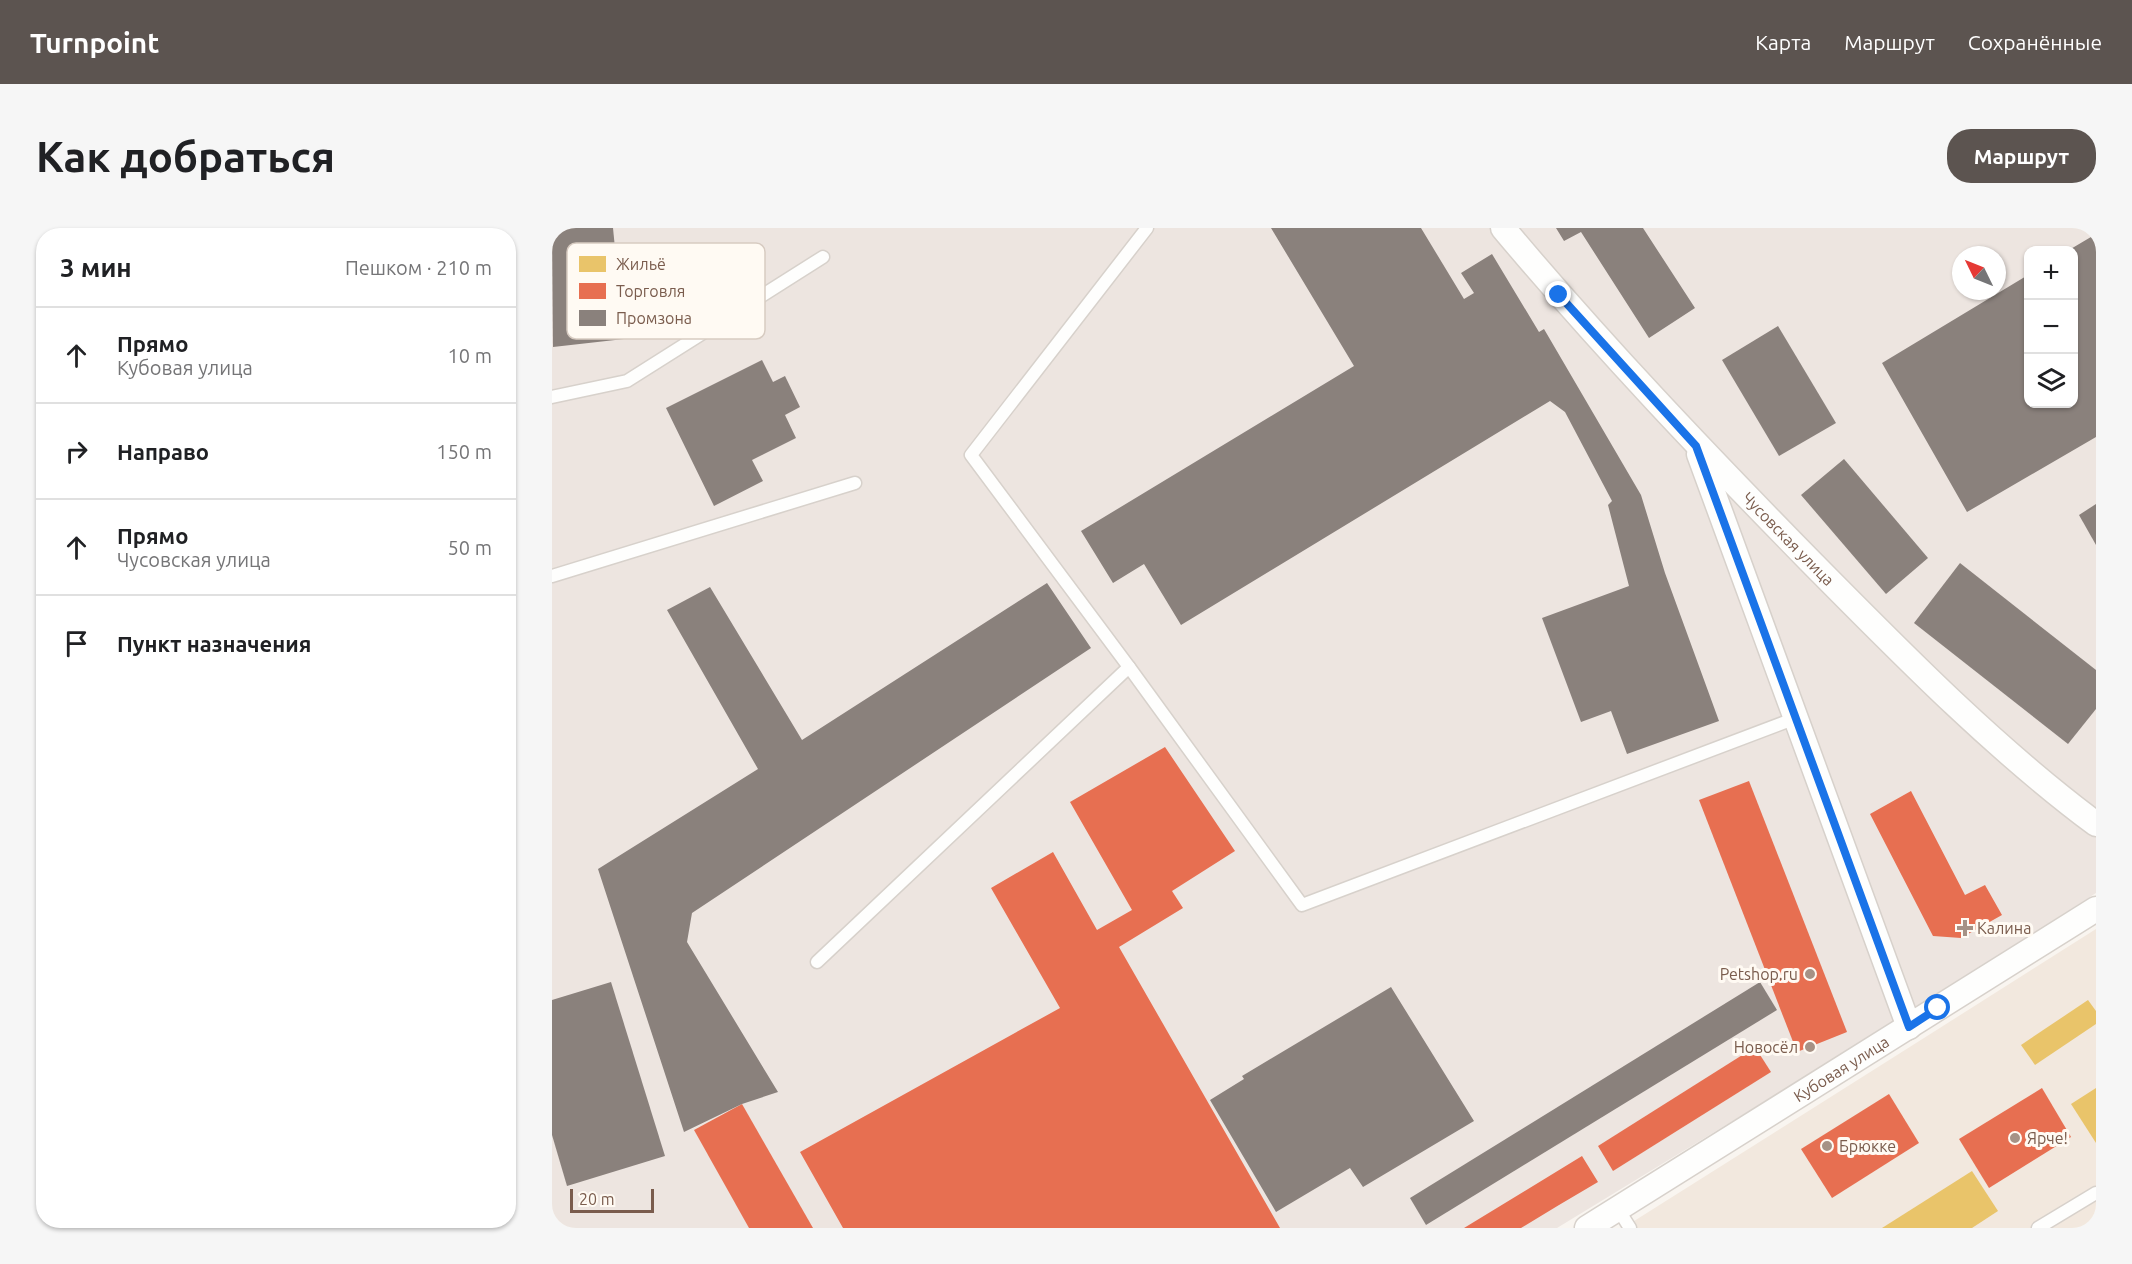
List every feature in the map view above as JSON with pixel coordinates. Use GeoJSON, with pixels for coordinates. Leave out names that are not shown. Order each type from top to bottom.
{"type":"FeatureCollection","features":[{"type":"Feature","properties":{"kind":"street","name":"Чусовская улица"},"geometry":{"type":"LineString","coordinates":[[1503,228],[1559,295],[1696,446],[1872,623],[2041,783],[2096,824]]}},
{"type":"Feature","properties":{"kind":"street"},"geometry":{"type":"LineString","coordinates":[[1696,446],[1909,1027]]}},
{"type":"Feature","properties":{"kind":"street","name":"Кубовая улица"},"geometry":{"type":"LineString","coordinates":[[1587,1228],[1624,1218],[1909,1027],[2096,909]]}},
{"type":"Feature","properties":{"kind":"lane"},"geometry":{"type":"LineString","coordinates":[[1147,228],[972,455],[1302,905],[1796,718]]}},
{"type":"Feature","properties":{"kind":"lane"},"geometry":{"type":"LineString","coordinates":[[765,294],[823,257]]}},
{"type":"Feature","properties":{"kind":"lane"},"geometry":{"type":"LineString","coordinates":[[552,397],[627,381],[693,339]]}},
{"type":"Feature","properties":{"kind":"lane"},"geometry":{"type":"LineString","coordinates":[[552,576],[855,483]]}},
{"type":"Feature","properties":{"kind":"lane"},"geometry":{"type":"LineString","coordinates":[[818,962],[1129,667]]}},
{"type":"Feature","properties":{"kind":"lane"},"geometry":{"type":"LineString","coordinates":[[2038,1228],[2096,1193]]}},
{"type":"Feature","properties":{"kind":"shaded area"},"geometry":{"type":"Polygon","coordinates":[[[552,228],[2096,228],[2096,893],[1924,1004],[1557,1228],[552,1228],[552,228]]]}},
{"type":"Feature","properties":{"kind":"shaded area"},"geometry":{"type":"Polygon","coordinates":[[[2096,929],[2096,1228],[1623,1228],[1924,1038],[2096,929]]]}},
{"type":"Feature","properties":{"kind":"building: Жильё"},"geometry":{"type":"Polygon","coordinates":[[[2088,1000],[2096,1011],[2096,1024],[2035,1065],[2021,1045],[2088,1000]]]}},
{"type":"Feature","properties":{"kind":"building: Жильё"},"geometry":{"type":"Polygon","coordinates":[[[2096,1088],[2096,1143],[2071,1104],[2096,1088]]]}},
{"type":"Feature","properties":{"kind":"building: Жильё"},"geometry":{"type":"Polygon","coordinates":[[[1972,1171],[1998,1211],[1972,1228],[1882,1228],[1972,1171]]]}},
{"type":"Feature","properties":{"kind":"building: Торговля"},"geometry":{"type":"Polygon","coordinates":[[[1165,747],[1235,851],[1172,891],[1183,908],[1119,947],[1280,1228],[843,1228],[800,1152],[1060,1008],[991,888],[1053,852],[1097,930],[1132,910],[1070,802],[1165,747]]]}},
{"type":"Feature","properties":{"kind":"building: Торговля"},"geometry":{"type":"Polygon","coordinates":[[[1749,781],[1847,1032],[1797,1052],[1699,800],[1749,781]]]}},
{"type":"Feature","properties":{"kind":"building: Торговля"},"geometry":{"type":"Polygon","coordinates":[[[1911,791],[1965,895],[1985,885],[2002,915],[1961,938],[1933,936],[1870,814],[1911,791]]]}},
{"type":"Feature","properties":{"kind":"building: Торговля"},"geometry":{"type":"Polygon","coordinates":[[[1755,1047],[1771,1072],[1613,1171],[1598,1146],[1755,1047]]]}},
{"type":"Feature","properties":{"kind":"building: Торговля","name":"Ярче!"},"geometry":{"type":"Polygon","coordinates":[[[2042,1088],[2071,1137],[1989,1188],[1959,1139],[2042,1088]]]}},
{"type":"Feature","properties":{"kind":"building: Торговля"},"geometry":{"type":"Polygon","coordinates":[[[1889,1094],[1919,1143],[1832,1198],[1801,1149],[1889,1094]]]}},
{"type":"Feature","properties":{"kind":"building: Торговля"},"geometry":{"type":"Polygon","coordinates":[[[742,1104],[813,1228],[749,1228],[694,1130],[742,1104]]]}},
{"type":"Feature","properties":{"kind":"building: Торговля"},"geometry":{"type":"Polygon","coordinates":[[[1582,1156],[1598,1182],[1521,1228],[1464,1228],[1582,1156]]]}},
{"type":"Feature","properties":{"kind":"building: Промзона"},"geometry":{"type":"Polygon","coordinates":[[[552,228],[613,228],[614,243],[567,243],[567,339],[624,339],[553,347],[552,228]]]}},
{"type":"Feature","properties":{"kind":"building: Промзона"},"geometry":{"type":"Polygon","coordinates":[[[1271,228],[1421,228],[1464,299],[1474,293],[1461,273],[1492,254],[1539,332],[1544,329],[1641,495],[1665,573],[1719,721],[1627,754],[1611,711],[1581,722],[1542,618],[1629,586],[1608,505],[1612,501],[1565,412],[1550,401],[1181,625],[1144,564],[1113,583],[1081,531],[1354,366],[1271,228]]]}},
{"type":"Feature","properties":{"kind":"building: Промзона"},"geometry":{"type":"Polygon","coordinates":[[[1556,228],[1643,228],[1695,308],[1649,338],[1581,232],[1564,241],[1556,228]]]}},
{"type":"Feature","properties":{"kind":"building: Промзона"},"geometry":{"type":"Polygon","coordinates":[[[2096,234],[2096,437],[1967,512],[1882,363],[1987,300],[2006,300],[2006,288],[2024,277],[2024,408],[2078,408],[2078,246],[2076,246],[2096,234]]]}},
{"type":"Feature","properties":{"kind":"building: Промзона"},"geometry":{"type":"Polygon","coordinates":[[[1778,326],[1836,423],[1779,456],[1722,360],[1778,326]]]}},
{"type":"Feature","properties":{"kind":"building: Промзона"},"geometry":{"type":"Polygon","coordinates":[[[762,360],[773,382],[785,376],[800,407],[785,415],[796,438],[752,460],[763,481],[714,506],[666,408],[762,360]]]}},
{"type":"Feature","properties":{"kind":"building: Промзона"},"geometry":{"type":"Polygon","coordinates":[[[1844,459],[1928,558],[1886,594],[1801,495],[1844,459]]]}},
{"type":"Feature","properties":{"kind":"building: Промзона"},"geometry":{"type":"Polygon","coordinates":[[[2096,504],[2096,545],[2079,515],[2096,504]]]}},
{"type":"Feature","properties":{"kind":"building: Промзона"},"geometry":{"type":"Polygon","coordinates":[[[1960,563],[2096,670],[2096,709],[2068,744],[1914,623],[1960,563]]]}},
{"type":"Feature","properties":{"kind":"building: Промзона"},"geometry":{"type":"Polygon","coordinates":[[[1047,583],[1091,648],[692,913],[687,942],[778,1092],[742,1104],[684,1132],[598,869],[758,769],[667,610],[710,587],[802,740],[1047,583]]]}},
{"type":"Feature","properties":{"kind":"building: Промзона"},"geometry":{"type":"Polygon","coordinates":[[[611,982],[665,1156],[567,1186],[552,1135],[552,1000],[611,982]]]}},
{"type":"Feature","properties":{"kind":"building: Промзона"},"geometry":{"type":"Polygon","coordinates":[[[1760,982],[1777,1010],[1426,1225],[1410,1198],[1760,982]]]}},
{"type":"Feature","properties":{"kind":"building: Промзона"},"geometry":{"type":"Polygon","coordinates":[[[1391,987],[1474,1121],[1363,1187],[1350,1168],[1276,1212],[1210,1100],[1244,1079],[1242,1076],[1391,987]]]}},
{"type":"Feature","properties":{"kind":"place","name":"Калина"},"geometry":{"type":"Point","coordinates":[1965,928]}},
{"type":"Feature","properties":{"kind":"place","name":"Petshop.ru"},"geometry":{"type":"Point","coordinates":[1810,974]}},
{"type":"Feature","properties":{"kind":"place","name":"Новосёл"},"geometry":{"type":"Point","coordinates":[1810,1047]}},
{"type":"Feature","properties":{"kind":"place","name":"Ярче!"},"geometry":{"type":"Point","coordinates":[2015,1138]}},
{"type":"Feature","properties":{"kind":"place","name":"Брюкке"},"geometry":{"type":"Point","coordinates":[1827,1146]}},
{"type":"Feature","properties":{"kind":"route"},"geometry":{"type":"LineString","coordinates":[[1559,295],[1696,446],[1909,1027],[1938,1008]]}}]}
